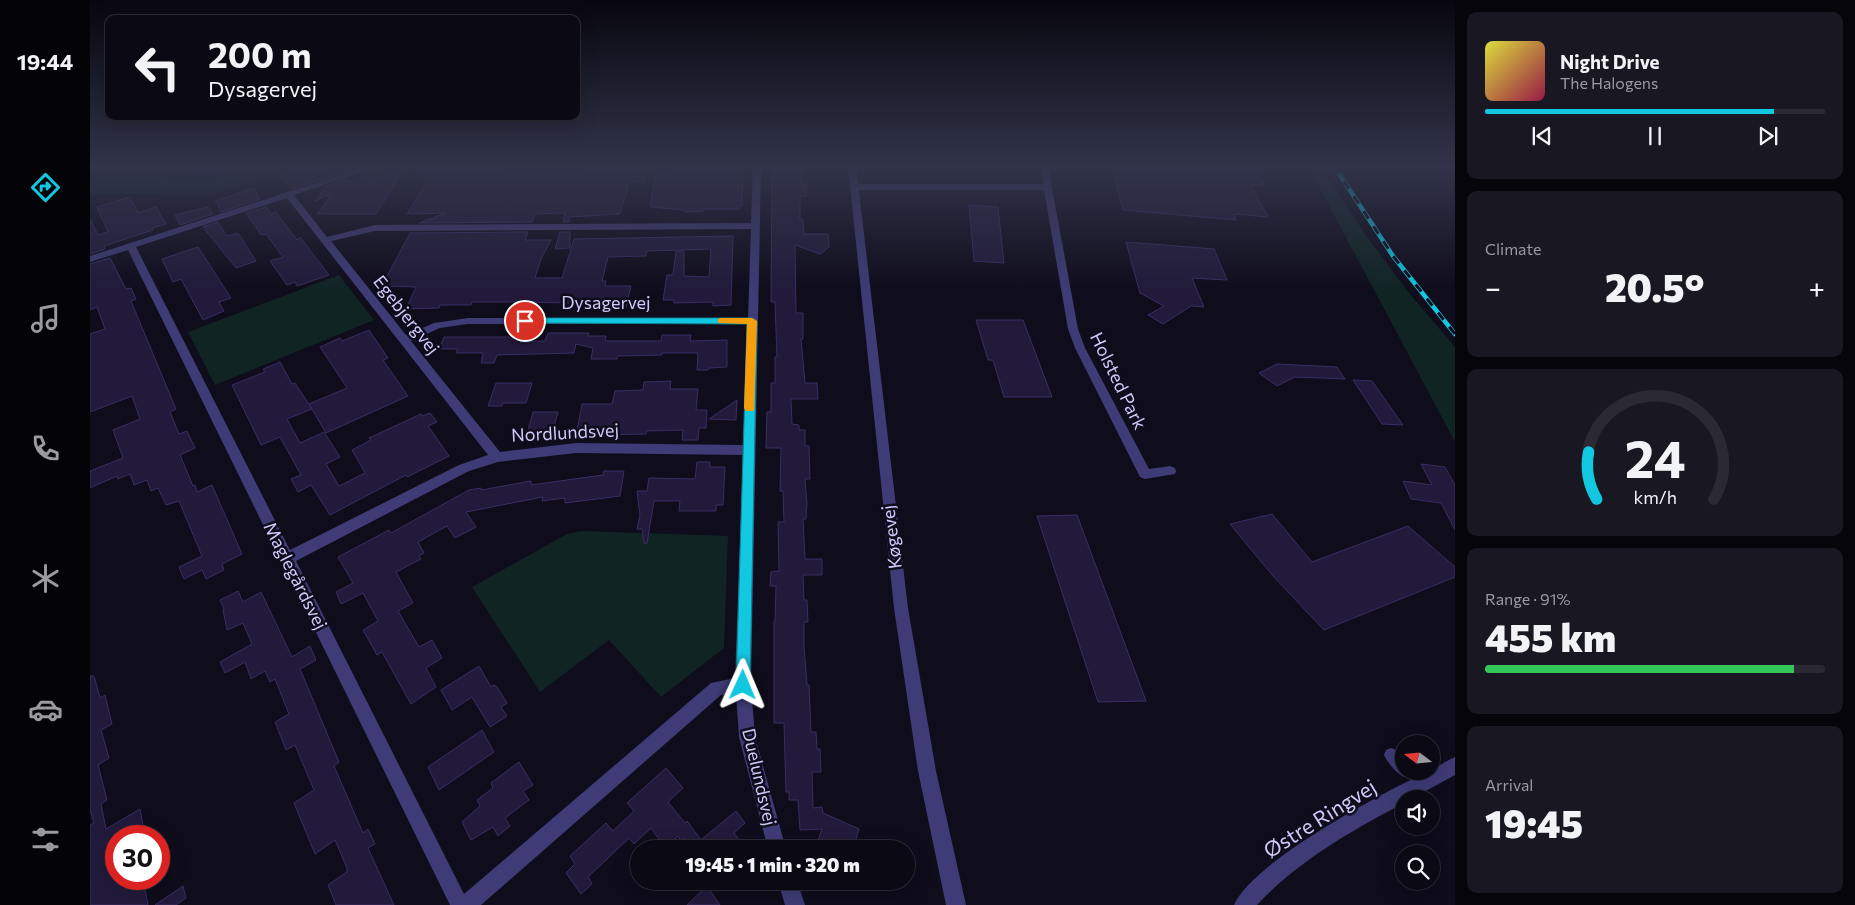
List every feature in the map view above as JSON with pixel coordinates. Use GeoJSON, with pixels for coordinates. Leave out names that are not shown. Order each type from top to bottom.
{"type":"FeatureCollection","features":[{"type":"Feature","properties":{"kind":"street"},"geometry":{"type":"LineString","coordinates":[[90,259],[248,208]]}},
{"type":"Feature","properties":{"kind":"street","name":"Egebjergvej"},"geometry":{"type":"LineString","coordinates":[[299,208],[497,457]]}},
{"type":"Feature","properties":{"kind":"street","name":"Duelundsvej"},"geometry":{"type":"LineString","coordinates":[[756,208],[743,685],[747,737],[775,840]]}},
{"type":"Feature","properties":{"kind":"street","name":"Køgevej"},"geometry":{"type":"LineString","coordinates":[[857,208],[870,341],[901,608],[926,771],[956,905]]}},
{"type":"Feature","properties":{"kind":"street","name":"Holsted Park"},"geometry":{"type":"LineString","coordinates":[[1052,208],[1073,329],[1080,348],[1145,474],[1170,471]]}},
{"type":"Feature","properties":{"kind":"street"},"geometry":{"type":"LineString","coordinates":[[324,240],[375,228],[755,226]]}},
{"type":"Feature","properties":{"kind":"street","name":"Maglegårdsvej"},"geometry":{"type":"LineString","coordinates":[[131,246],[460,905]]}},
{"type":"Feature","properties":{"kind":"street","name":"Dysagervej"},"geometry":{"type":"LineString","coordinates":[[403,340],[438,325],[468,321],[752,321]]}},
{"type":"Feature","properties":{"kind":"street","name":"Nordlundsvej"},"geometry":{"type":"LineString","coordinates":[[286,558],[464,468],[497,457],[576,448],[749,450]]}},
{"type":"Feature","properties":{"kind":"street"},"geometry":{"type":"LineString","coordinates":[[466,905],[717,688],[743,685]]}},
{"type":"Feature","properties":{"kind":"street"},"geometry":{"type":"LineString","coordinates":[[1391,755],[1395,760]]}},
{"type":"Feature","properties":{"kind":"street","name":"Østre Ringvej"},"geometry":{"type":"LineString","coordinates":[[1244,905],[1271,876],[1339,829],[1455,766]]}},
{"type":"Feature","properties":{"kind":"street"},"geometry":{"type":"LineString","coordinates":[[1413,780],[1418,786]]}},
{"type":"Feature","properties":{"kind":"street"},"geometry":{"type":"LineString","coordinates":[[791,890],[795,905]]}},
{"type":"Feature","properties":{"kind":"green space"},"geometry":{"type":"Polygon","coordinates":[[[1330,208],[1348,208],[1409,293],[1455,347],[1455,442],[1330,208]]]}},
{"type":"Feature","properties":{"kind":"green space"},"geometry":{"type":"Polygon","coordinates":[[[339,275],[374,320],[215,385],[188,332],[339,275]]]}},
{"type":"Feature","properties":{"kind":"green space"},"geometry":{"type":"Polygon","coordinates":[[[582,531],[728,536],[724,648],[661,697],[609,640],[540,692],[472,587],[567,534],[582,531]]]}},
{"type":"Feature","properties":{"kind":"building"},"geometry":{"type":"Polygon","coordinates":[[[98,208],[136,208],[138,213],[157,208],[166,224],[104,246],[105,249],[90,254],[90,219],[98,235],[108,232],[98,208]]]}},
{"type":"Feature","properties":{"kind":"building"},"geometry":{"type":"Polygon","coordinates":[[[203,208],[209,208],[213,214],[180,225],[175,215],[203,208]]]}},
{"type":"Feature","properties":{"kind":"building"},"geometry":{"type":"Polygon","coordinates":[[[219,208],[232,208],[221,212],[219,208]]]}},
{"type":"Feature","properties":{"kind":"building"},"geometry":{"type":"Polygon","coordinates":[[[262,208],[267,208],[271,214],[276,212],[297,240],[300,237],[329,275],[297,286],[295,282],[287,285],[270,261],[283,257],[266,234],[261,235],[246,213],[262,208]]]}},
{"type":"Feature","properties":{"kind":"building"},"geometry":{"type":"Polygon","coordinates":[[[321,208],[380,208],[376,214],[317,214],[321,208]]]}},
{"type":"Feature","properties":{"kind":"building"},"geometry":{"type":"Polygon","coordinates":[[[410,208],[622,208],[620,214],[569,217],[569,222],[563,222],[565,213],[535,214],[532,222],[419,223],[446,213],[407,214],[410,208]]]}},
{"type":"Feature","properties":{"kind":"building"},"geometry":{"type":"Polygon","coordinates":[[[664,208],[739,208],[703,209],[703,211],[685,212],[685,210],[664,208]]]}},
{"type":"Feature","properties":{"kind":"building"},"geometry":{"type":"Polygon","coordinates":[[[772,208],[800,208],[800,220],[803,220],[804,234],[828,234],[829,247],[820,254],[795,245],[796,313],[803,313],[803,339],[801,339],[805,383],[817,383],[818,399],[791,399],[792,424],[799,425],[799,430],[805,430],[805,446],[809,446],[810,479],[805,479],[807,503],[806,519],[803,519],[805,559],[822,559],[822,575],[803,575],[804,600],[807,600],[808,622],[804,622],[804,646],[807,685],[809,685],[811,732],[816,732],[817,749],[820,749],[821,772],[812,772],[813,808],[822,807],[823,813],[859,829],[856,840],[818,840],[822,829],[800,830],[798,800],[789,800],[789,792],[786,792],[784,723],[774,723],[776,586],[770,586],[771,572],[779,571],[778,522],[784,522],[783,491],[780,491],[781,448],[766,448],[767,412],[771,412],[771,383],[775,383],[775,357],[777,357],[775,302],[771,302],[772,208]]]}},
{"type":"Feature","properties":{"kind":"building"},"geometry":{"type":"Polygon","coordinates":[[[969,208],[998,208],[1004,263],[974,261],[969,208]]]}},
{"type":"Feature","properties":{"kind":"building"},"geometry":{"type":"Polygon","coordinates":[[[1123,208],[1263,208],[1268,217],[1234,214],[1236,220],[1123,210],[1123,208]]]}},
{"type":"Feature","properties":{"kind":"building"},"geometry":{"type":"Polygon","coordinates":[[[218,222],[227,236],[238,233],[256,261],[236,268],[203,227],[218,222]]]}},
{"type":"Feature","properties":{"kind":"building"},"geometry":{"type":"Polygon","coordinates":[[[528,232],[525,240],[551,240],[541,259],[535,278],[562,278],[574,239],[733,236],[731,305],[713,306],[713,302],[674,303],[674,300],[663,300],[667,275],[673,275],[676,251],[684,251],[684,276],[709,277],[711,249],[647,251],[646,256],[608,257],[602,281],[606,281],[605,286],[631,286],[626,308],[613,308],[613,304],[472,302],[471,305],[440,305],[439,308],[406,309],[416,287],[382,286],[410,233],[528,232]]]}},
{"type":"Feature","properties":{"kind":"building"},"geometry":{"type":"Polygon","coordinates":[[[560,232],[570,232],[570,248],[555,249],[560,232]]]}},
{"type":"Feature","properties":{"kind":"building"},"geometry":{"type":"Polygon","coordinates":[[[1126,242],[1214,249],[1227,280],[1192,278],[1204,307],[1191,306],[1163,324],[1148,315],[1164,306],[1140,293],[1126,242]]]}},
{"type":"Feature","properties":{"kind":"building"},"geometry":{"type":"Polygon","coordinates":[[[198,247],[231,298],[219,302],[224,311],[203,320],[181,279],[173,282],[162,259],[198,247]]]}},
{"type":"Feature","properties":{"kind":"building"},"geometry":{"type":"Polygon","coordinates":[[[110,258],[126,289],[131,288],[136,299],[131,301],[176,409],[170,412],[179,434],[187,431],[195,448],[180,455],[193,486],[195,485],[197,492],[212,485],[242,554],[222,564],[224,570],[206,579],[202,570],[184,579],[179,567],[202,556],[179,501],[166,505],[158,488],[151,491],[147,480],[134,485],[130,474],[118,479],[117,476],[90,488],[90,471],[123,458],[113,430],[140,419],[132,396],[90,412],[90,334],[105,329],[97,307],[90,310],[90,264],[110,258]]]}},
{"type":"Feature","properties":{"kind":"building"},"geometry":{"type":"Polygon","coordinates":[[[976,320],[1023,320],[1052,397],[1004,397],[993,360],[988,360],[976,320]]]}},
{"type":"Feature","properties":{"kind":"building"},"geometry":{"type":"Polygon","coordinates":[[[369,330],[388,358],[383,360],[408,396],[326,433],[309,404],[347,388],[320,347],[340,338],[342,341],[369,330]]]}},
{"type":"Feature","properties":{"kind":"building"},"geometry":{"type":"Polygon","coordinates":[[[548,333],[589,333],[588,336],[606,336],[605,341],[661,341],[662,335],[691,335],[690,341],[727,340],[727,367],[697,370],[698,353],[662,353],[662,355],[618,356],[617,359],[591,359],[593,348],[576,344],[574,353],[497,355],[494,363],[481,363],[483,353],[456,353],[458,349],[439,349],[444,337],[522,337],[520,342],[545,341],[548,333]]]}},
{"type":"Feature","properties":{"kind":"building"},"geometry":{"type":"Polygon","coordinates":[[[280,362],[292,384],[295,383],[312,409],[287,419],[300,443],[324,432],[340,457],[326,464],[339,486],[365,473],[352,450],[371,440],[369,438],[421,414],[422,416],[430,413],[437,422],[428,426],[449,456],[407,477],[406,475],[330,515],[311,485],[298,492],[291,479],[301,475],[280,437],[261,445],[232,385],[265,372],[263,369],[280,362]]]}},
{"type":"Feature","properties":{"kind":"building"},"geometry":{"type":"Polygon","coordinates":[[[1277,364],[1337,367],[1345,379],[1295,377],[1277,386],[1259,373],[1277,364]]]}},
{"type":"Feature","properties":{"kind":"building"},"geometry":{"type":"Polygon","coordinates":[[[1353,380],[1372,381],[1403,425],[1382,424],[1353,380]]]}},
{"type":"Feature","properties":{"kind":"building"},"geometry":{"type":"Polygon","coordinates":[[[671,381],[670,389],[698,389],[696,410],[707,410],[706,428],[699,428],[698,440],[682,440],[683,430],[647,431],[646,434],[596,435],[597,430],[577,430],[582,404],[612,404],[615,391],[643,390],[644,382],[671,381]]]}},
{"type":"Feature","properties":{"kind":"building"},"geometry":{"type":"Polygon","coordinates":[[[496,383],[532,383],[526,403],[503,403],[502,406],[488,406],[496,383]]]}},
{"type":"Feature","properties":{"kind":"building"},"geometry":{"type":"Polygon","coordinates":[[[737,400],[736,420],[709,419],[737,400]]]}},
{"type":"Feature","properties":{"kind":"building"},"geometry":{"type":"Polygon","coordinates":[[[533,412],[558,412],[552,434],[527,434],[533,412]]]}},
{"type":"Feature","properties":{"kind":"building"},"geometry":{"type":"Polygon","coordinates":[[[697,462],[710,462],[710,467],[725,467],[723,505],[716,505],[716,511],[679,511],[680,501],[654,501],[647,543],[644,543],[642,529],[637,529],[640,515],[637,491],[647,491],[649,478],[695,479],[697,462]]]}},
{"type":"Feature","properties":{"kind":"building"},"geometry":{"type":"Polygon","coordinates":[[[1421,464],[1445,467],[1455,485],[1455,530],[1441,503],[1411,499],[1403,481],[1432,485],[1421,464]]]}},
{"type":"Feature","properties":{"kind":"building"},"geometry":{"type":"Polygon","coordinates":[[[604,471],[624,471],[620,496],[565,503],[565,498],[542,501],[543,497],[466,512],[476,527],[455,538],[447,526],[418,542],[424,553],[419,556],[421,559],[396,572],[413,603],[398,611],[419,647],[432,640],[442,658],[426,668],[436,687],[411,704],[382,652],[377,655],[363,630],[378,621],[363,593],[341,604],[336,592],[353,583],[338,557],[389,530],[391,533],[469,490],[481,488],[481,490],[531,481],[531,485],[603,475],[604,471]]]}},
{"type":"Feature","properties":{"kind":"building"},"geometry":{"type":"Polygon","coordinates":[[[1272,514],[1312,562],[1408,526],[1455,567],[1455,577],[1324,630],[1273,576],[1230,524],[1272,514]]]}},
{"type":"Feature","properties":{"kind":"building"},"geometry":{"type":"Polygon","coordinates":[[[1077,515],[1146,701],[1098,702],[1037,516],[1077,515]]]}},
{"type":"Feature","properties":{"kind":"building"},"geometry":{"type":"Polygon","coordinates":[[[238,591],[243,602],[261,592],[292,657],[310,646],[316,660],[300,669],[339,762],[334,766],[363,833],[368,829],[375,844],[368,848],[394,905],[336,905],[328,885],[347,872],[347,868],[335,840],[315,854],[294,803],[314,790],[295,745],[286,750],[275,722],[289,714],[275,679],[270,682],[265,671],[251,679],[245,662],[225,673],[220,662],[252,644],[243,623],[227,630],[224,609],[220,600],[238,591]]]}},
{"type":"Feature","properties":{"kind":"building"},"geometry":{"type":"Polygon","coordinates":[[[479,666],[491,687],[494,685],[497,687],[507,703],[501,707],[507,716],[490,727],[472,697],[452,710],[441,690],[479,666]]]}},
{"type":"Feature","properties":{"kind":"building"},"geometry":{"type":"Polygon","coordinates":[[[90,676],[94,676],[100,698],[105,695],[112,724],[101,730],[109,758],[98,765],[107,800],[101,804],[105,825],[105,890],[145,890],[148,905],[90,905],[90,825],[94,823],[90,810],[90,676]]]}},
{"type":"Feature","properties":{"kind":"building"},"geometry":{"type":"Polygon","coordinates":[[[482,730],[494,752],[439,790],[428,767],[482,730]]]}},
{"type":"Feature","properties":{"kind":"building"},"geometry":{"type":"Polygon","coordinates":[[[519,762],[533,785],[523,791],[529,800],[505,818],[510,826],[498,836],[493,827],[471,840],[462,822],[480,806],[477,800],[493,788],[491,783],[519,762]]]}},
{"type":"Feature","properties":{"kind":"building"},"geometry":{"type":"Polygon","coordinates":[[[666,768],[683,788],[668,802],[685,823],[687,821],[701,840],[686,840],[685,838],[680,840],[678,836],[674,840],[659,840],[651,828],[638,840],[631,840],[629,838],[588,877],[592,884],[581,894],[566,873],[575,864],[570,856],[606,823],[613,831],[634,811],[627,803],[666,768]]]}},
{"type":"Feature","properties":{"kind":"building"},"geometry":{"type":"Polygon","coordinates":[[[140,809],[143,825],[113,825],[140,809]]]}},
{"type":"Feature","properties":{"kind":"building"},"geometry":{"type":"Polygon","coordinates":[[[736,811],[745,823],[734,833],[739,840],[701,840],[736,811]]]}},
{"type":"Feature","properties":{"kind":"building"},"geometry":{"type":"Polygon","coordinates":[[[183,886],[186,898],[176,905],[155,905],[183,886]]]}},
{"type":"Feature","properties":{"kind":"building"},"geometry":{"type":"Polygon","coordinates":[[[703,890],[710,890],[720,905],[687,905],[703,890]]]}},
{"type":"Feature","properties":{"kind":"railway"},"geometry":{"type":"LineString","coordinates":[[1362,208],[1393,256],[1455,334]]}},
{"type":"Feature","properties":{"kind":"slow traffic"},"geometry":{"type":"LineString","coordinates":[[721,321],[752,321],[750,408]]}},
{"type":"Feature","properties":{"kind":"route"},"geometry":{"type":"LineString","coordinates":[[525,321],[752,321],[743,685]]}}]}
